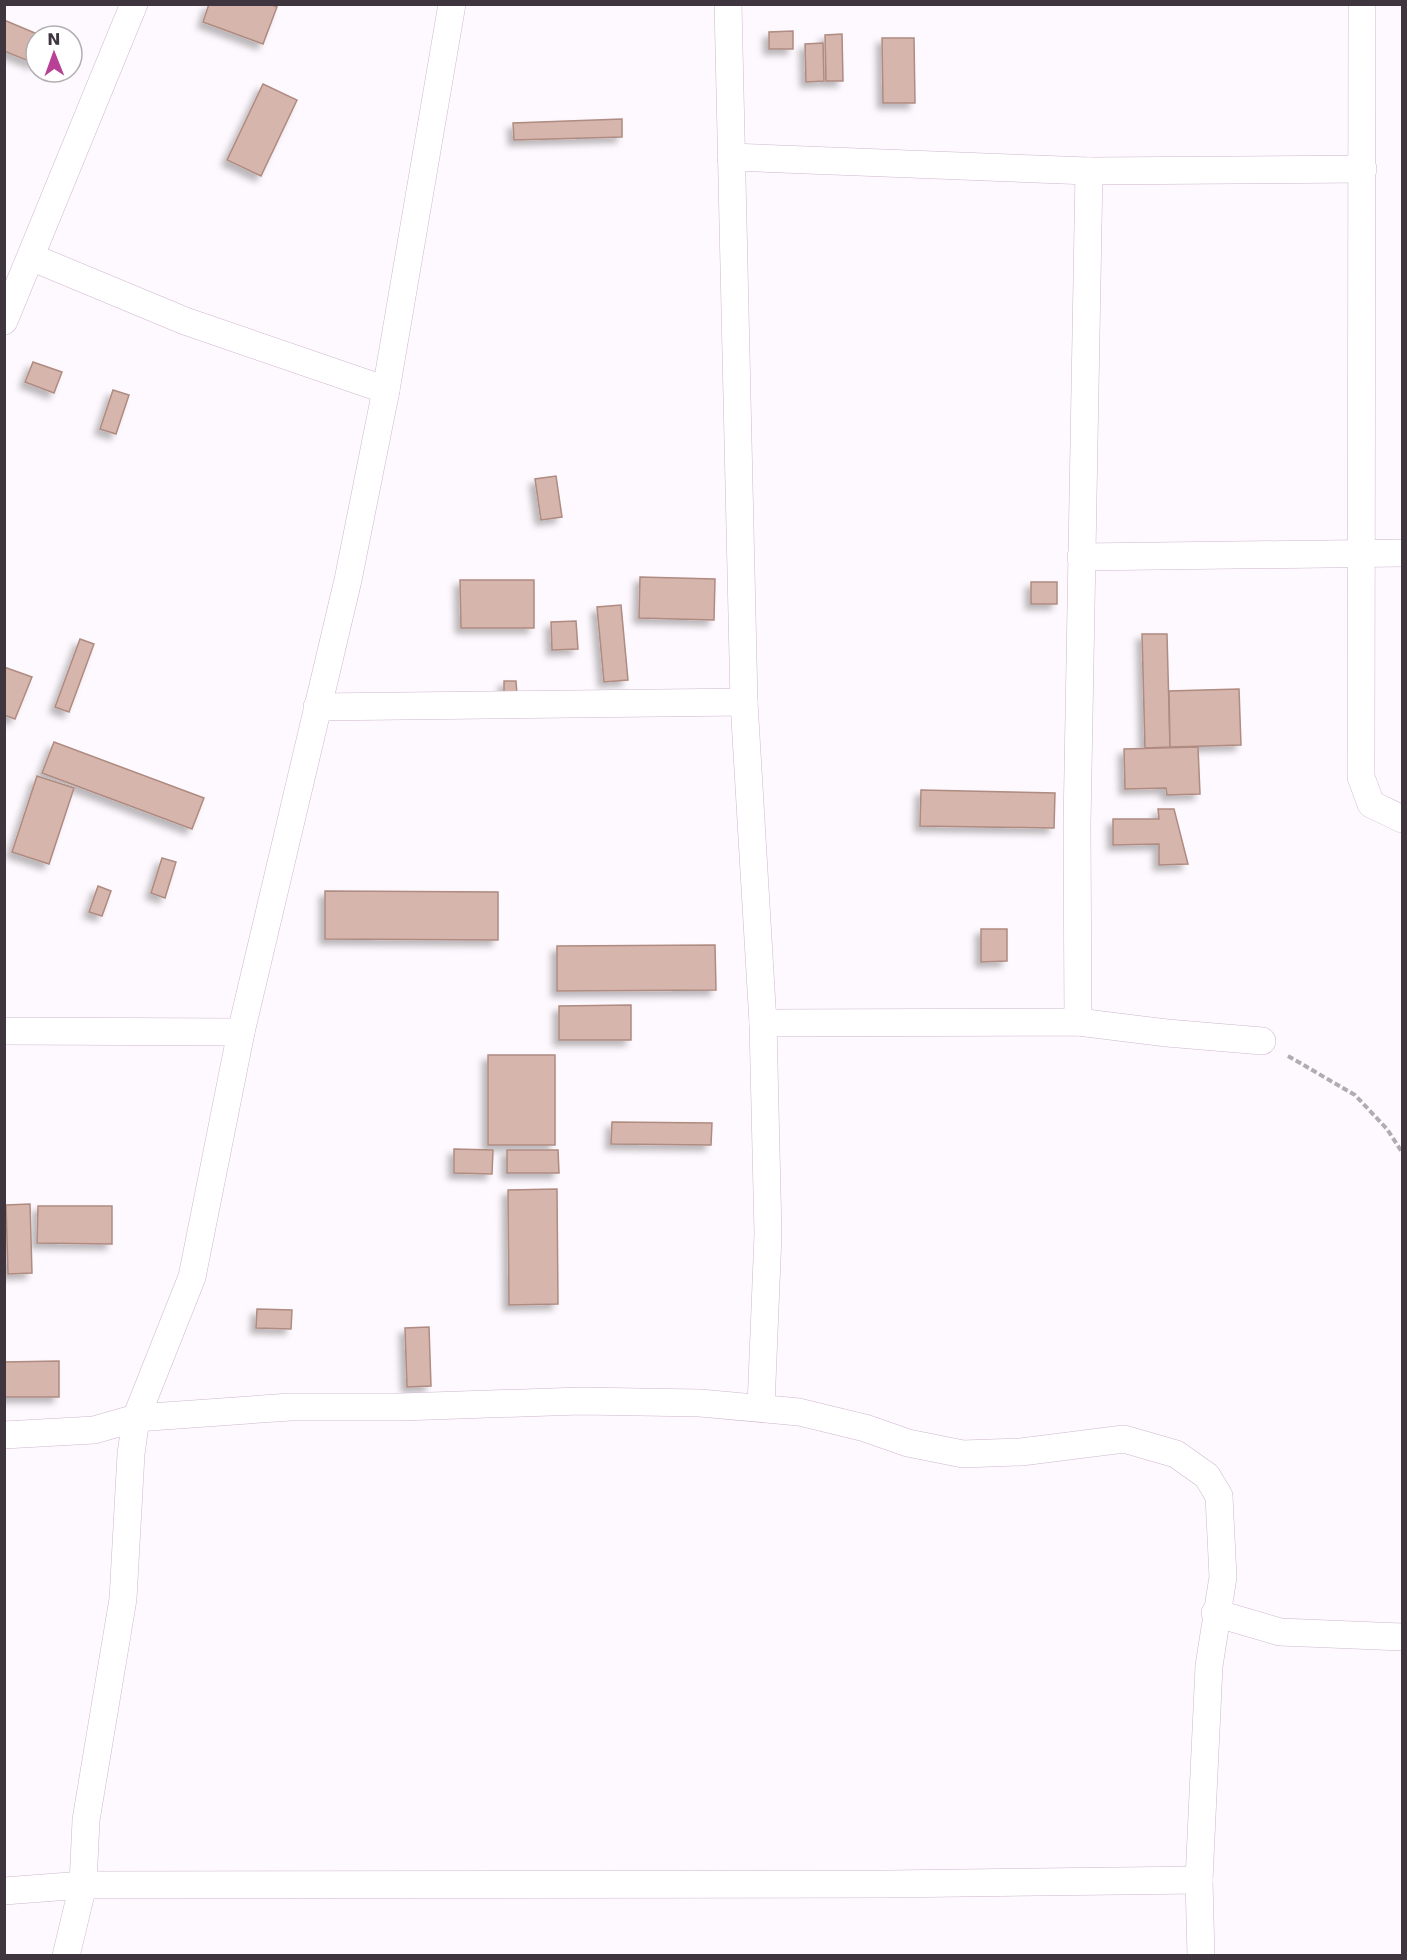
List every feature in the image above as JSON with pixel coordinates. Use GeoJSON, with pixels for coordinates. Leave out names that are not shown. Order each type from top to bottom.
{"type":"FeatureCollection","features":[{"type":"Feature","properties":{"kind":"street"},"geometry":{"type":"LineString","coordinates":[[4,321],[134,4]]}},
{"type":"Feature","properties":{"kind":"street"},"geometry":{"type":"LineString","coordinates":[[66,1956],[83,1885],[86,1820],[123,1599],[131,1454],[136,1418],[192,1277],[241,1032],[348,580],[386,390],[452,4]]}},
{"type":"Feature","properties":{"kind":"street"},"geometry":{"type":"LineString","coordinates":[[728,4],[744,702],[764,1023],[768,1234],[761,1407]]}},
{"type":"Feature","properties":{"kind":"street"},"geometry":{"type":"LineString","coordinates":[[1362,4],[1361,777],[1371,804],[1402,819]]}},
{"type":"Feature","properties":{"kind":"street"},"geometry":{"type":"LineString","coordinates":[[731,157],[1089,171],[1363,169]]}},
{"type":"Feature","properties":{"kind":"street"},"geometry":{"type":"LineString","coordinates":[[1078,1022],[1077,825],[1089,171]]}},
{"type":"Feature","properties":{"kind":"street"},"geometry":{"type":"LineString","coordinates":[[31,257],[184,321],[386,390]]}},
{"type":"Feature","properties":{"kind":"street"},"geometry":{"type":"LineString","coordinates":[[1082,557],[1402,553]]}},
{"type":"Feature","properties":{"kind":"street"},"geometry":{"type":"LineString","coordinates":[[317,707],[744,702]]}},
{"type":"Feature","properties":{"kind":"street"},"geometry":{"type":"LineString","coordinates":[[764,1023],[1078,1022],[1167,1033],[1262,1041]]}},
{"type":"Feature","properties":{"kind":"street"},"geometry":{"type":"LineString","coordinates":[[4,1031],[241,1032]]}},
{"type":"Feature","properties":{"kind":"street"},"geometry":{"type":"LineString","coordinates":[[4,1435],[94,1430],[136,1418],[290,1407],[580,1401],[761,1407],[821,1417],[865,1428],[908,1443],[963,1454],[1021,1452],[1124,1439],[1176,1454],[1207,1476],[1219,1496],[1223,1577],[1215,1613],[1209,1666],[1199,1880],[1201,1956]]}},
{"type":"Feature","properties":{"kind":"street"},"geometry":{"type":"LineString","coordinates":[[1215,1613],[1280,1632],[1402,1637]]}},
{"type":"Feature","properties":{"kind":"street"},"geometry":{"type":"LineString","coordinates":[[4,1891],[83,1885],[888,1884],[1199,1880]]}},
{"type":"Feature","properties":{"kind":"path"},"geometry":{"type":"LineString","coordinates":[[1262,1041],[1355,1095],[1387,1129],[1402,1152]]}},
{"type":"Feature","properties":{"kind":"building"},"geometry":{"type":"Polygon","coordinates":[[[209,4],[270,4],[277,7],[263,44],[203,22],[209,4]]]}},
{"type":"Feature","properties":{"kind":"building"},"geometry":{"type":"Polygon","coordinates":[[[4,20],[24,28],[24,59],[4,51],[4,20]]]}},
{"type":"Feature","properties":{"kind":"building"},"geometry":{"type":"Polygon","coordinates":[[[793,31],[793,49],[769,49],[769,32],[793,31]]]}},
{"type":"Feature","properties":{"kind":"building"},"geometry":{"type":"Polygon","coordinates":[[[842,34],[843,81],[826,81],[825,35],[842,34]]]}},
{"type":"Feature","properties":{"kind":"building"},"geometry":{"type":"Polygon","coordinates":[[[882,38],[914,38],[915,103],[883,103],[882,38]]]}},
{"type":"Feature","properties":{"kind":"building"},"geometry":{"type":"Polygon","coordinates":[[[823,43],[824,81],[806,82],[805,44],[823,43]]]}},
{"type":"Feature","properties":{"kind":"building"},"geometry":{"type":"Polygon","coordinates":[[[263,84],[297,100],[261,176],[227,160],[263,84]]]}},
{"type":"Feature","properties":{"kind":"building"},"geometry":{"type":"Polygon","coordinates":[[[622,119],[622,137],[514,140],[513,123],[622,119]]]}},
{"type":"Feature","properties":{"kind":"building"},"geometry":{"type":"Polygon","coordinates":[[[33,362],[62,372],[54,393],[25,382],[33,362]]]}},
{"type":"Feature","properties":{"kind":"building"},"geometry":{"type":"Polygon","coordinates":[[[113,390],[129,395],[116,434],[100,429],[113,390]]]}},
{"type":"Feature","properties":{"kind":"building"},"geometry":{"type":"Polygon","coordinates":[[[556,476],[562,517],[541,520],[535,479],[556,476]]]}},
{"type":"Feature","properties":{"kind":"building"},"geometry":{"type":"Polygon","coordinates":[[[640,577],[715,579],[714,620],[639,618],[640,577]]]}},
{"type":"Feature","properties":{"kind":"building"},"geometry":{"type":"Polygon","coordinates":[[[460,580],[534,580],[534,628],[461,628],[460,580]]]}},
{"type":"Feature","properties":{"kind":"building"},"geometry":{"type":"Polygon","coordinates":[[[1031,582],[1057,582],[1057,604],[1031,604],[1031,582]]]}},
{"type":"Feature","properties":{"kind":"building"},"geometry":{"type":"Polygon","coordinates":[[[621,605],[628,680],[604,682],[597,607],[621,605]]]}},
{"type":"Feature","properties":{"kind":"building"},"geometry":{"type":"Polygon","coordinates":[[[576,621],[578,649],[552,650],[551,622],[576,621]]]}},
{"type":"Feature","properties":{"kind":"building"},"geometry":{"type":"Polygon","coordinates":[[[1142,634],[1167,634],[1170,747],[1145,748],[1142,634]]]}},
{"type":"Feature","properties":{"kind":"building"},"geometry":{"type":"Polygon","coordinates":[[[80,639],[94,644],[69,712],[55,707],[80,639]]]}},
{"type":"Feature","properties":{"kind":"building"},"geometry":{"type":"Polygon","coordinates":[[[4,667],[32,677],[15,719],[4,715],[4,667]]]}},
{"type":"Feature","properties":{"kind":"building"},"geometry":{"type":"Polygon","coordinates":[[[504,681],[516,681],[517,695],[504,695],[504,681]]]}},
{"type":"Feature","properties":{"kind":"building"},"geometry":{"type":"Polygon","coordinates":[[[1239,689],[1241,745],[1170,747],[1169,691],[1239,689]]]}},
{"type":"Feature","properties":{"kind":"building"},"geometry":{"type":"Polygon","coordinates":[[[54,742],[204,798],[192,829],[42,773],[54,742]]]}},
{"type":"Feature","properties":{"kind":"building"},"geometry":{"type":"Polygon","coordinates":[[[1198,747],[1200,794],[1167,795],[1166,788],[1125,789],[1124,749],[1198,747]]]}},
{"type":"Feature","properties":{"kind":"building"},"geometry":{"type":"Polygon","coordinates":[[[37,776],[74,788],[49,864],[12,852],[37,776]]]}},
{"type":"Feature","properties":{"kind":"building"},"geometry":{"type":"Polygon","coordinates":[[[921,790],[1055,793],[1054,828],[920,826],[921,790]]]}},
{"type":"Feature","properties":{"kind":"building"},"geometry":{"type":"Polygon","coordinates":[[[1158,809],[1174,809],[1188,864],[1159,865],[1159,844],[1113,845],[1113,819],[1159,819],[1158,809]]]}},
{"type":"Feature","properties":{"kind":"building"},"geometry":{"type":"Polygon","coordinates":[[[162,858],[176,862],[165,898],[151,893],[162,858]]]}},
{"type":"Feature","properties":{"kind":"building"},"geometry":{"type":"Polygon","coordinates":[[[98,886],[111,891],[102,916],[89,912],[98,886]]]}},
{"type":"Feature","properties":{"kind":"building"},"geometry":{"type":"Polygon","coordinates":[[[325,891],[498,892],[498,940],[325,939],[325,891]]]}},
{"type":"Feature","properties":{"kind":"building"},"geometry":{"type":"Polygon","coordinates":[[[981,929],[1007,929],[1007,961],[981,962],[981,929]]]}},
{"type":"Feature","properties":{"kind":"building"},"geometry":{"type":"Polygon","coordinates":[[[715,945],[716,990],[557,991],[557,946],[715,945]]]}},
{"type":"Feature","properties":{"kind":"building"},"geometry":{"type":"Polygon","coordinates":[[[631,1005],[631,1040],[559,1040],[559,1006],[631,1005]]]}},
{"type":"Feature","properties":{"kind":"building"},"geometry":{"type":"Polygon","coordinates":[[[488,1055],[555,1055],[555,1145],[488,1145],[488,1055]]]}},
{"type":"Feature","properties":{"kind":"building"},"geometry":{"type":"Polygon","coordinates":[[[612,1122],[712,1123],[711,1145],[611,1144],[612,1122]]]}},
{"type":"Feature","properties":{"kind":"building"},"geometry":{"type":"Polygon","coordinates":[[[454,1149],[493,1150],[492,1174],[454,1173],[454,1149]]]}},
{"type":"Feature","properties":{"kind":"building"},"geometry":{"type":"Polygon","coordinates":[[[507,1150],[558,1150],[559,1173],[507,1173],[507,1150]]]}},
{"type":"Feature","properties":{"kind":"building"},"geometry":{"type":"Polygon","coordinates":[[[557,1189],[558,1304],[509,1305],[508,1190],[557,1189]]]}},
{"type":"Feature","properties":{"kind":"building"},"geometry":{"type":"Polygon","coordinates":[[[30,1204],[32,1273],[8,1274],[6,1205],[30,1204]]]}},
{"type":"Feature","properties":{"kind":"building"},"geometry":{"type":"Polygon","coordinates":[[[38,1206],[112,1206],[112,1244],[37,1243],[38,1206]]]}},
{"type":"Feature","properties":{"kind":"building"},"geometry":{"type":"Polygon","coordinates":[[[257,1309],[292,1310],[291,1329],[256,1328],[257,1309]]]}},
{"type":"Feature","properties":{"kind":"building"},"geometry":{"type":"Polygon","coordinates":[[[429,1327],[431,1386],[407,1387],[405,1328],[429,1327]]]}},
{"type":"Feature","properties":{"kind":"building"},"geometry":{"type":"Polygon","coordinates":[[[59,1361],[59,1397],[4,1397],[4,1362],[59,1361]]]}}]}
